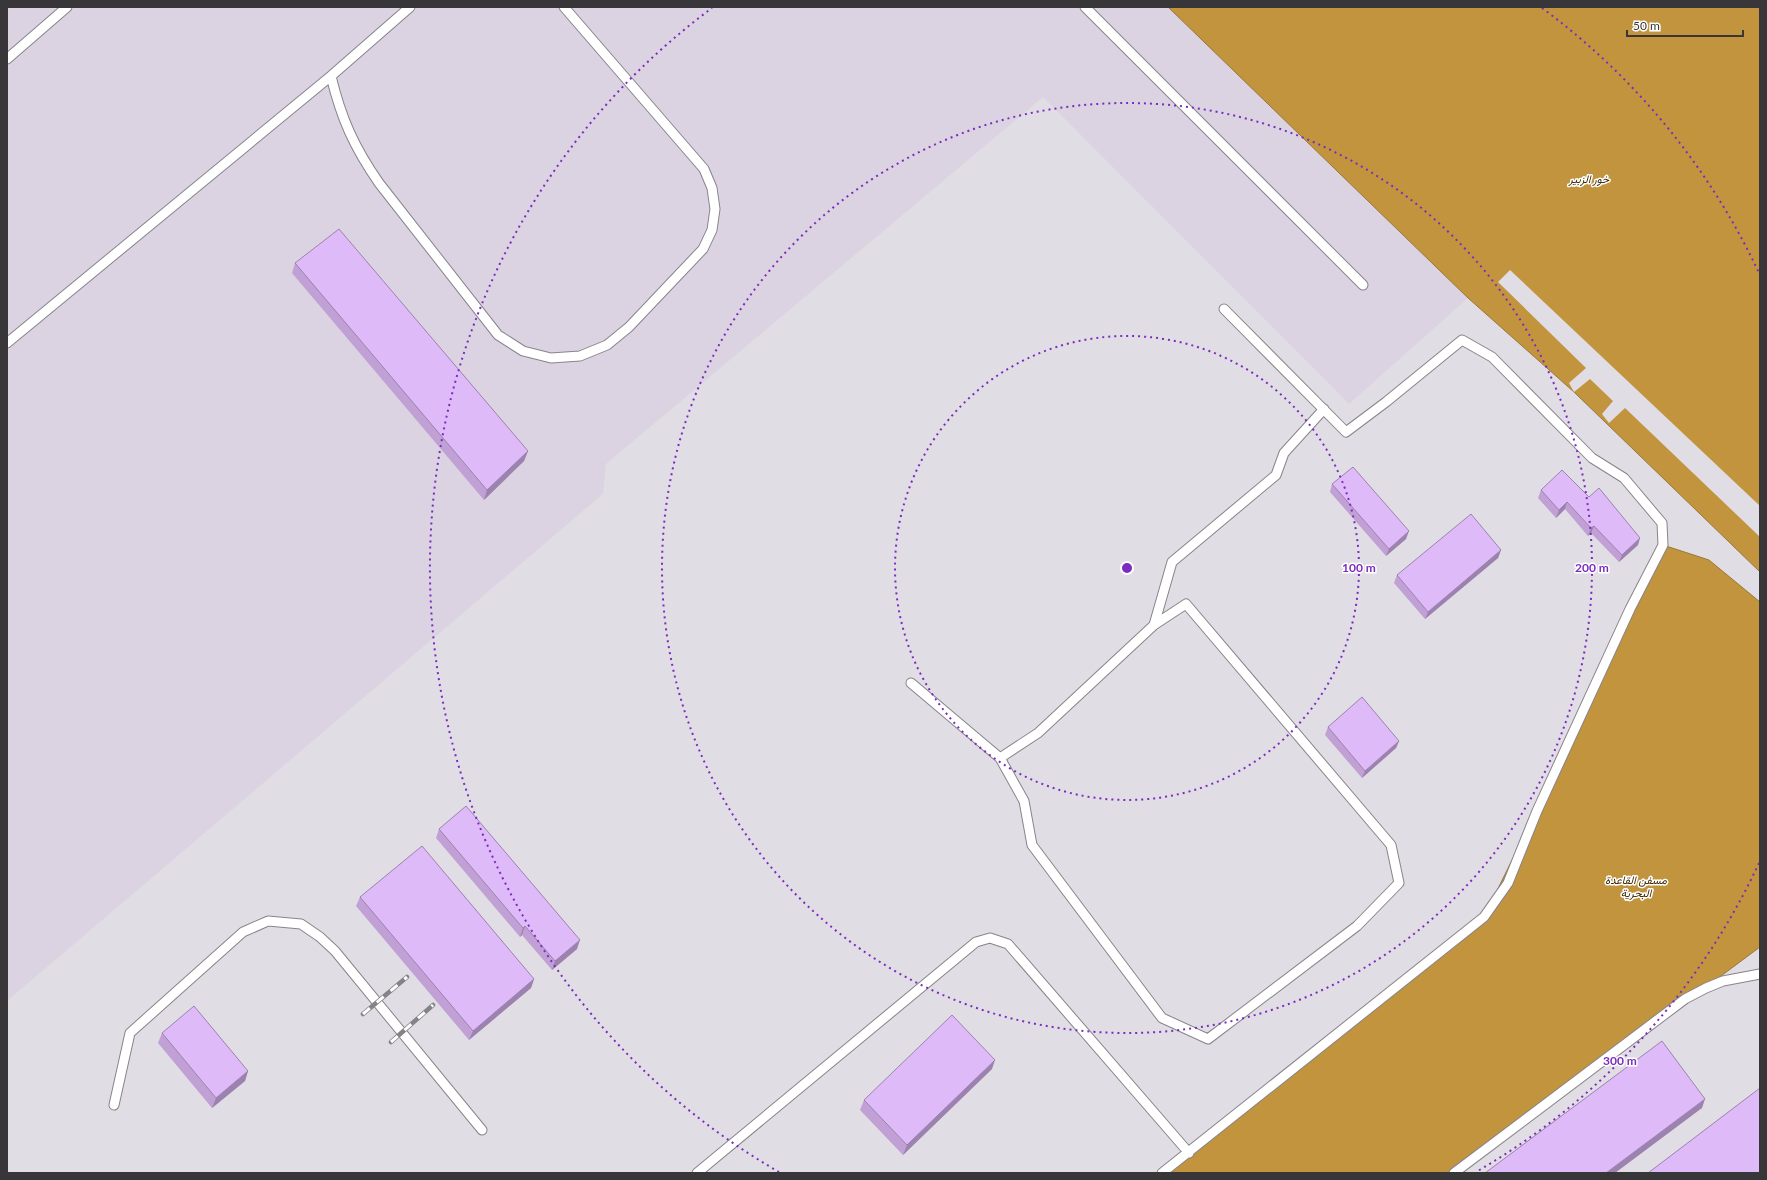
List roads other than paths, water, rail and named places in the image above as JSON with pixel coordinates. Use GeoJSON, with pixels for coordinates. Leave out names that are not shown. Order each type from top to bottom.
{"type":"FeatureCollection","features":[{"type":"Feature","properties":{"kind":"lane"},"geometry":{"type":"LineString","coordinates":[[7,59],[67,7]]}},
{"type":"Feature","properties":{"kind":"lane"},"geometry":{"type":"LineString","coordinates":[[7,343],[331,76],[410,7]]}},
{"type":"Feature","properties":{"kind":"lane"},"geometry":{"type":"LineString","coordinates":[[331,76],[345,125],[362,159],[379,183],[498,335],[523,351],[551,358],[580,356],[607,346],[629,327],[690,265],[703,249],[712,230],[715,209],[712,188],[704,169],[564,7]]}},
{"type":"Feature","properties":{"kind":"lane"},"geometry":{"type":"LineString","coordinates":[[1085,7],[1363,285]]}},
{"type":"Feature","properties":{"kind":"lane"},"geometry":{"type":"LineString","coordinates":[[1162,1173],[1484,917],[1508,883],[1537,811],[1627,617],[1663,545],[1662,523],[1624,478],[1592,458],[1492,357],[1462,340],[1386,402],[1346,432],[1224,309]]}},
{"type":"Feature","properties":{"kind":"lane"},"geometry":{"type":"LineString","coordinates":[[1154,625],[1172,562],[1276,475],[1284,453],[1324,409]]}},
{"type":"Feature","properties":{"kind":"lane"},"geometry":{"type":"LineString","coordinates":[[911,683],[1000,758],[1024,802],[1032,845],[1162,1018],[1208,1039],[1358,926],[1399,883],[1391,845],[1186,604],[1154,625],[1038,733],[1000,758]]}},
{"type":"Feature","properties":{"kind":"lane"},"geometry":{"type":"LineString","coordinates":[[114,1105],[130,1032],[243,932],[268,921],[286,921],[301,924],[320,937],[335,951],[482,1130]]}},
{"type":"Feature","properties":{"kind":"lane"},"geometry":{"type":"LineString","coordinates":[[697,1173],[976,942],[990,938],[1008,944],[1189,1153]]}},
{"type":"Feature","properties":{"kind":"lane"},"geometry":{"type":"LineString","coordinates":[[1454,1173],[1685,1000],[1706,988],[1723,981],[1760,974]]}},
{"type":"Feature","properties":{"kind":"water","name":"خور الزبير"},"geometry":{"type":"Polygon","coordinates":[[[1168,7],[1760,7],[1760,572],[1574,392],[1468,298],[1168,7]]]}},
{"type":"Feature","properties":{"kind":"water","name":"مسفن القاعدة البحرية"},"geometry":{"type":"Polygon","coordinates":[[[1663,545],[1709,560],[1760,602],[1760,947],[1456,1173],[1161,1173],[1484,917],[1548,787],[1663,545]]]}},
{"type":"Feature","properties":{"kind":"railway"},"geometry":{"type":"LineString","coordinates":[[363,1014],[407,977]]}},
{"type":"Feature","properties":{"kind":"railway"},"geometry":{"type":"LineString","coordinates":[[391,1042],[433,1005]]}}]}
